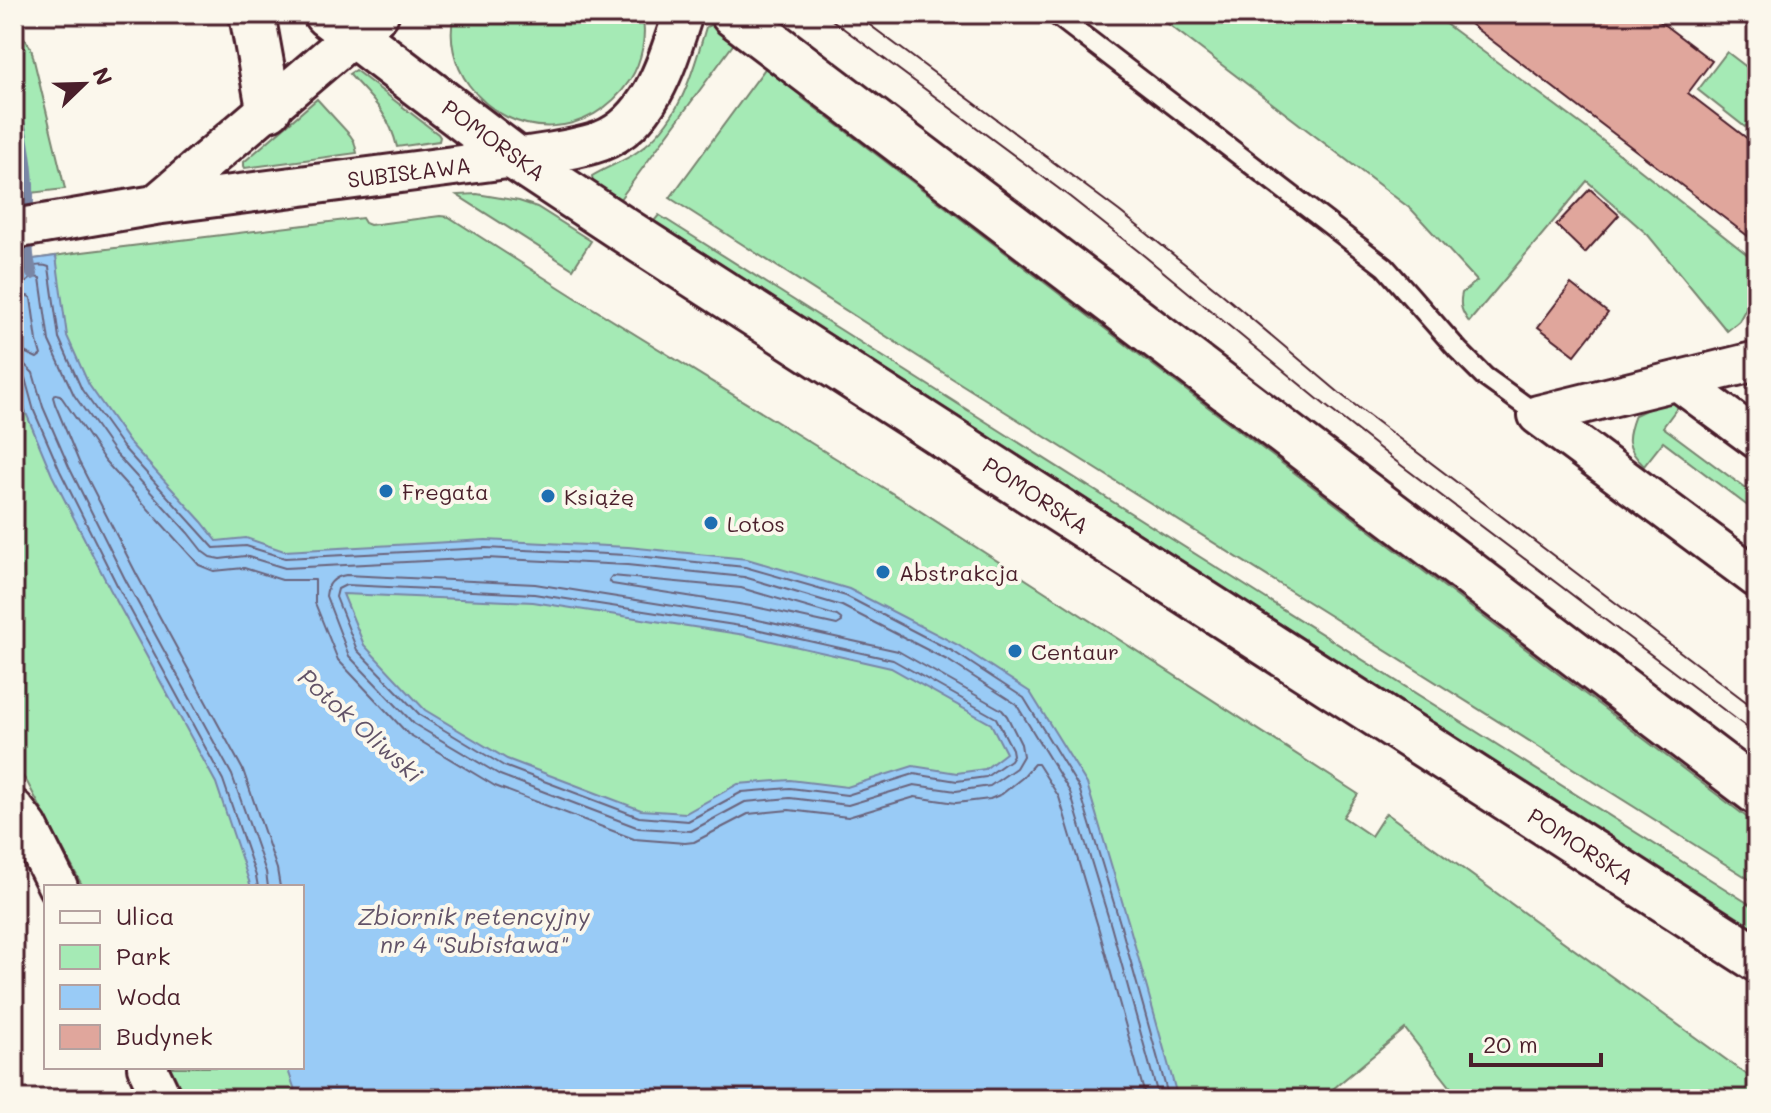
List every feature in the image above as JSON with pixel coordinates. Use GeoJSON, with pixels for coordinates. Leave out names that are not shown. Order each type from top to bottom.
{"type":"FeatureCollection","features":[{"type":"Feature","properties":{"kind":"main road"},"geometry":{"type":"LineString","coordinates":[[252,14],[269,108]]}},
{"type":"Feature","properties":{"kind":"main road"},"geometry":{"type":"LineString","coordinates":[[733,14],[1757,792]]}},
{"type":"Feature","properties":{"kind":"main road","name":"POMORSKA"},"geometry":{"type":"LineString","coordinates":[[353,21],[515,158],[1757,959]]}},
{"type":"Feature","properties":{"kind":"street","name":"SUBISŁAWA"},"geometry":{"type":"LineString","coordinates":[[14,229],[155,205],[515,158],[602,141],[628,125],[658,86],[683,14]]}},
{"type":"Feature","properties":{"kind":"street"},"geometry":{"type":"LineString","coordinates":[[155,205],[269,108],[353,21]]}},
{"type":"Feature","properties":{"kind":"street"},"geometry":{"type":"LineString","coordinates":[[1538,415],[1757,361]]}},
{"type":"Feature","properties":{"kind":"street"},"geometry":{"type":"LineString","coordinates":[[1678,381],[1757,439]]}},
{"type":"Feature","properties":{"kind":"street"},"geometry":{"type":"LineString","coordinates":[[1538,415],[1757,578]]}},
{"type":"Feature","properties":{"kind":"street"},"geometry":{"type":"LineString","coordinates":[[14,809],[28,827],[57,885]]}},
{"type":"Feature","properties":{"kind":"street"},"geometry":{"type":"LineString","coordinates":[[148,1069],[162,1099]]}},
{"type":"Feature","properties":{"kind":"lane"},"geometry":{"type":"LineString","coordinates":[[1055,14],[1385,267],[1485,377],[1538,415]]}},
{"type":"Feature","properties":{"kind":"green space"},"geometry":{"type":"Polygon","coordinates":[[[454,14],[642,14],[642,48],[630,80],[614,100],[594,114],[573,123],[551,126],[529,124],[507,117],[487,104],[469,85],[459,69],[454,51],[454,14]]]}},
{"type":"Feature","properties":{"kind":"green space"},"geometry":{"type":"Polygon","coordinates":[[[1155,14],[1432,14],[1593,133],[1748,255],[1757,244],[1757,288],[1739,321],[1727,331],[1648,235],[1587,181],[1469,322],[1462,309],[1462,293],[1477,281],[1412,210],[1155,14]]]}},
{"type":"Feature","properties":{"kind":"green space"},"geometry":{"type":"Polygon","coordinates":[[[14,23],[31,48],[65,189],[14,195],[14,23]]]}},
{"type":"Feature","properties":{"kind":"green space"},"geometry":{"type":"Polygon","coordinates":[[[710,25],[735,42],[620,199],[593,182],[592,176],[637,152],[664,127],[682,96],[706,27],[710,25]]]}},
{"type":"Feature","properties":{"kind":"green space"},"geometry":{"type":"Polygon","coordinates":[[[1727,52],[1757,75],[1757,112],[1745,127],[1698,90],[1727,52]]]}},
{"type":"Feature","properties":{"kind":"green space"},"geometry":{"type":"Polygon","coordinates":[[[767,66],[803,94],[801,97],[1757,825],[1757,884],[670,198],[767,66]]]}},
{"type":"Feature","properties":{"kind":"green space"},"geometry":{"type":"Polygon","coordinates":[[[355,70],[438,134],[439,141],[397,147],[384,115],[349,74],[355,70]]]}},
{"type":"Feature","properties":{"kind":"green space"},"geometry":{"type":"Polygon","coordinates":[[[317,99],[350,135],[357,153],[245,168],[244,162],[317,99]]]}},
{"type":"Feature","properties":{"kind":"green space"},"geometry":{"type":"Polygon","coordinates":[[[477,194],[537,207],[591,241],[573,269],[457,195],[477,194]]]}},
{"type":"Feature","properties":{"kind":"green space"},"geometry":{"type":"Polygon","coordinates":[[[659,215],[1757,909],[1757,930],[654,221],[659,215]]]}},
{"type":"Feature","properties":{"kind":"green space"},"geometry":{"type":"Polygon","coordinates":[[[449,217],[900,498],[1358,794],[1343,817],[1371,836],[1386,813],[1757,1082],[1757,1085],[1746,1099],[1460,1099],[1405,1029],[1321,1099],[186,1099],[171,1069],[304,1069],[304,885],[82,885],[27,782],[14,765],[14,262],[362,218],[370,225],[449,217]]]}},
{"type":"Feature","properties":{"kind":"green space"},"geometry":{"type":"Polygon","coordinates":[[[1679,401],[1680,404],[1663,427],[1757,497],[1757,513],[1663,442],[1644,466],[1633,453],[1629,437],[1635,415],[1679,401]]]}},
{"type":"Feature","properties":{"kind":"water","name":"Zbiornik retencyjny nr 4 \"Subisława\""},"geometry":{"type":"Polygon","coordinates":[[[56,256],[67,336],[89,385],[129,442],[217,541],[246,538],[284,551],[486,540],[628,547],[747,559],[849,589],[958,645],[1030,692],[1087,784],[1178,1099],[298,1099],[288,1069],[304,1069],[304,885],[250,885],[216,783],[52,475],[26,413],[14,368],[14,282],[19,261],[56,256]],[[343,594],[364,645],[425,710],[507,759],[641,810],[686,813],[738,784],[790,780],[847,787],[913,766],[957,773],[985,769],[1006,753],[991,724],[891,668],[745,635],[533,602],[343,594]]]}},
{"type":"Feature","properties":{"kind":"building"},"geometry":{"type":"Polygon","coordinates":[[[1457,14],[1650,14],[1712,61],[1688,93],[1757,146],[1757,243],[1457,14]]]}},
{"type":"Feature","properties":{"kind":"building"},"geometry":{"type":"Polygon","coordinates":[[[1590,189],[1619,215],[1585,253],[1556,225],[1590,189]]]}},
{"type":"Feature","properties":{"kind":"building"},"geometry":{"type":"Polygon","coordinates":[[[1571,284],[1608,313],[1575,355],[1538,327],[1571,284]]]}},
{"type":"Feature","properties":{"kind":"waterway","name":"Potok Oliwski"},"geometry":{"type":"LineString","coordinates":[[14,103],[26,165],[27,241],[32,274]]}},
{"type":"Feature","properties":{"kind":"tram line"},"geometry":{"type":"LineString","coordinates":[[824,14],[1070,197],[1393,459],[1757,735]]}},
{"type":"Feature","properties":{"kind":"tram line"},"geometry":{"type":"LineString","coordinates":[[855,14],[1119,211],[1343,396],[1757,710]]}},
{"type":"Feature","properties":{"kind":"place","name":"Fregata"},"geometry":{"type":"Point","coordinates":[386,491]}},
{"type":"Feature","properties":{"kind":"place","name":"Książę"},"geometry":{"type":"Point","coordinates":[548,496]}},
{"type":"Feature","properties":{"kind":"place","name":"Lotos"},"geometry":{"type":"Point","coordinates":[711,523]}},
{"type":"Feature","properties":{"kind":"place","name":"Abstrakcja"},"geometry":{"type":"Point","coordinates":[883,572]}},
{"type":"Feature","properties":{"kind":"place","name":"Centaur"},"geometry":{"type":"Point","coordinates":[1015,651]}}]}
